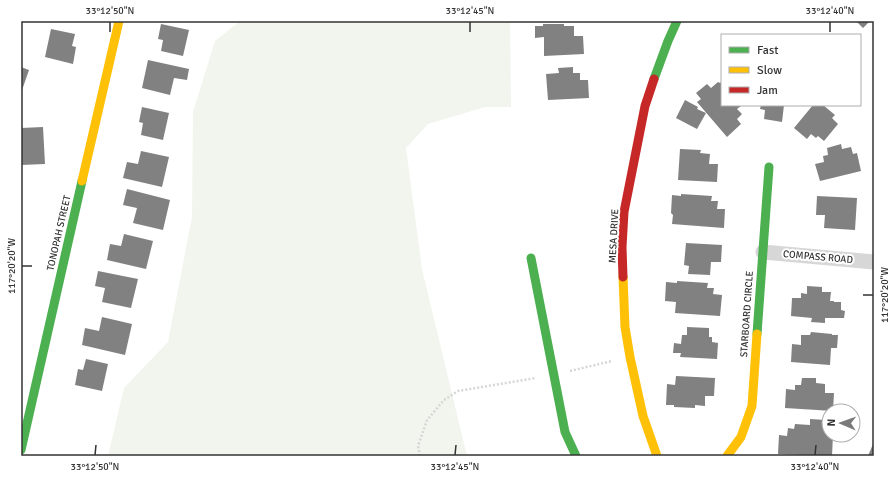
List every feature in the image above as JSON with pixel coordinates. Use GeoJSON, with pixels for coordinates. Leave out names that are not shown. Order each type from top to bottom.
{"type":"FeatureCollection","features":[{"type":"Feature","properties":{"kind":"street","name":"TONOPAH STREET"},"geometry":{"type":"LineString","coordinates":[[21,450],[119,21]]}},
{"type":"Feature","properties":{"kind":"street","name":"MESA DRIVE"},"geometry":{"type":"LineString","coordinates":[[657,456],[643,416],[630,357],[625,327],[622,247],[624,212],[645,106],[668,41],[677,21]]}},
{"type":"Feature","properties":{"kind":"street","name":"STARBOARD CIRCLE"},"geometry":{"type":"LineString","coordinates":[[726,456],[741,437],[752,406],[769,167]]}},
{"type":"Feature","properties":{"kind":"street","name":"COMPASS ROAD"},"geometry":{"type":"LineString","coordinates":[[762,252],[874,262]]}},
{"type":"Feature","properties":{"kind":"street"},"geometry":{"type":"LineString","coordinates":[[531,258],[565,432],[576,456]]}},
{"type":"Feature","properties":{"kind":"path"},"geometry":{"type":"LineString","coordinates":[[420,456],[418,446],[427,420],[444,400],[458,391],[553,375],[630,357]]}},
{"type":"Feature","properties":{"kind":"shaded area"},"geometry":{"type":"Polygon","coordinates":[[[240,21],[510,21],[511,107],[485,107],[428,124],[406,148],[422,269],[467,456],[108,456],[124,388],[168,342],[192,217],[193,112],[215,41],[240,21]]]}},
{"type":"Feature","properties":{"kind":"building"},"geometry":{"type":"Polygon","coordinates":[[[856,21],[870,21],[863,28],[856,21]]]}},
{"type":"Feature","properties":{"kind":"building"},"geometry":{"type":"Polygon","coordinates":[[[161,24],[189,30],[183,56],[161,51],[163,40],[158,39],[161,24]]]}},
{"type":"Feature","properties":{"kind":"building"},"geometry":{"type":"Polygon","coordinates":[[[543,24],[564,24],[564,26],[574,26],[574,36],[583,36],[584,54],[544,56],[544,37],[535,38],[535,26],[543,26],[543,24]]]}},
{"type":"Feature","properties":{"kind":"building"},"geometry":{"type":"Polygon","coordinates":[[[51,29],[75,34],[72,46],[76,47],[73,64],[45,57],[51,29]]]}},
{"type":"Feature","properties":{"kind":"building"},"geometry":{"type":"Polygon","coordinates":[[[148,60],[189,69],[187,80],[174,78],[170,95],[142,88],[148,60]]]}},
{"type":"Feature","properties":{"kind":"building"},"geometry":{"type":"Polygon","coordinates":[[[21,67],[29,70],[21,93],[21,67]]]}},
{"type":"Feature","properties":{"kind":"building"},"geometry":{"type":"Polygon","coordinates":[[[573,67],[573,73],[580,73],[580,80],[588,80],[589,98],[548,100],[546,74],[559,73],[558,68],[573,67]]]}},
{"type":"Feature","properties":{"kind":"building"},"geometry":{"type":"Polygon","coordinates":[[[718,82],[721,82],[721,106],[741,106],[737,109],[742,114],[737,119],[741,124],[727,137],[697,102],[701,99],[696,93],[707,84],[711,88],[718,82]]]}},
{"type":"Feature","properties":{"kind":"building"},"geometry":{"type":"Polygon","coordinates":[[[685,100],[698,107],[697,109],[706,113],[697,129],[676,118],[685,100]]]}},
{"type":"Feature","properties":{"kind":"building"},"geometry":{"type":"Polygon","coordinates":[[[761,106],[784,106],[782,122],[764,119],[765,110],[760,109],[761,106]]]}},
{"type":"Feature","properties":{"kind":"building"},"geometry":{"type":"Polygon","coordinates":[[[812,106],[824,106],[835,115],[832,118],[838,124],[824,141],[818,136],[816,138],[811,134],[807,139],[794,128],[812,106]]]}},
{"type":"Feature","properties":{"kind":"building"},"geometry":{"type":"Polygon","coordinates":[[[142,107],[169,113],[163,140],[141,135],[143,123],[139,122],[142,107]]]}},
{"type":"Feature","properties":{"kind":"building"},"geometry":{"type":"Polygon","coordinates":[[[43,127],[45,164],[21,165],[21,128],[43,127]]]}},
{"type":"Feature","properties":{"kind":"building"},"geometry":{"type":"Polygon","coordinates":[[[841,144],[842,149],[851,147],[853,154],[857,153],[861,171],[820,181],[815,164],[824,162],[823,156],[828,155],[827,148],[841,144]]]}},
{"type":"Feature","properties":{"kind":"building"},"geometry":{"type":"Polygon","coordinates":[[[680,149],[701,150],[700,153],[710,154],[709,164],[718,164],[717,182],[678,180],[680,149]]]}},
{"type":"Feature","properties":{"kind":"building"},"geometry":{"type":"Polygon","coordinates":[[[141,151],[169,157],[162,187],[123,178],[127,162],[138,164],[141,151]]]}},
{"type":"Feature","properties":{"kind":"building"},"geometry":{"type":"Polygon","coordinates":[[[127,189],[170,200],[163,230],[133,223],[137,208],[123,205],[127,189]]]}},
{"type":"Feature","properties":{"kind":"building"},"geometry":{"type":"Polygon","coordinates":[[[681,194],[712,196],[711,201],[718,201],[717,209],[725,209],[724,228],[672,224],[672,195],[681,196],[681,194]]]}},
{"type":"Feature","properties":{"kind":"building"},"geometry":{"type":"Polygon","coordinates":[[[817,196],[857,198],[855,230],[824,228],[825,215],[816,215],[817,196]]]}},
{"type":"Feature","properties":{"kind":"building"},"geometry":{"type":"Polygon","coordinates":[[[124,234],[153,241],[146,269],[107,260],[110,244],[121,246],[124,234]]]}},
{"type":"Feature","properties":{"kind":"building"},"geometry":{"type":"Polygon","coordinates":[[[686,243],[722,245],[721,262],[711,262],[710,275],[688,274],[689,266],[684,265],[686,243]]]}},
{"type":"Feature","properties":{"kind":"building"},"geometry":{"type":"Polygon","coordinates":[[[98,271],[138,279],[131,308],[102,302],[105,288],[95,286],[98,271]]]}},
{"type":"Feature","properties":{"kind":"building"},"geometry":{"type":"Polygon","coordinates":[[[677,281],[708,283],[707,288],[714,288],[713,294],[722,295],[720,316],[675,313],[676,302],[665,301],[666,282],[677,283],[677,281]]]}},
{"type":"Feature","properties":{"kind":"building"},"geometry":{"type":"Polygon","coordinates":[[[807,286],[822,287],[822,292],[831,292],[830,301],[841,302],[841,310],[845,311],[844,318],[825,318],[825,323],[811,322],[812,318],[791,316],[792,298],[801,298],[801,293],[807,294],[807,286]]]}},
{"type":"Feature","properties":{"kind":"building"},"geometry":{"type":"Polygon","coordinates":[[[102,317],[132,324],[125,355],[82,345],[85,328],[99,331],[102,317]]]}},
{"type":"Feature","properties":{"kind":"building"},"geometry":{"type":"Polygon","coordinates":[[[687,327],[709,328],[709,337],[712,337],[712,342],[718,343],[717,359],[680,357],[681,353],[673,353],[674,343],[681,344],[682,335],[687,335],[687,327]]]}},
{"type":"Feature","properties":{"kind":"building"},"geometry":{"type":"Polygon","coordinates":[[[811,332],[838,335],[837,348],[831,348],[830,365],[791,362],[792,344],[801,345],[801,335],[810,335],[811,332]]]}},
{"type":"Feature","properties":{"kind":"building"},"geometry":{"type":"Polygon","coordinates":[[[86,359],[108,364],[102,391],[75,385],[78,369],[83,370],[86,359]]]}},
{"type":"Feature","properties":{"kind":"building"},"geometry":{"type":"Polygon","coordinates":[[[676,376],[715,378],[714,396],[705,396],[705,406],[695,405],[695,408],[666,405],[667,384],[675,385],[676,376]]]}},
{"type":"Feature","properties":{"kind":"building"},"geometry":{"type":"Polygon","coordinates":[[[802,378],[816,378],[816,383],[825,384],[825,393],[834,393],[833,403],[821,403],[821,410],[785,408],[786,389],[795,390],[795,385],[801,385],[802,378]]]}},
{"type":"Feature","properties":{"kind":"building"},"geometry":{"type":"Polygon","coordinates":[[[810,419],[821,420],[821,443],[833,443],[832,456],[778,454],[779,435],[787,436],[788,428],[794,429],[795,424],[810,425],[810,419]]]}},
{"type":"Feature","properties":{"kind":"building"},"geometry":{"type":"Polygon","coordinates":[[[873,444],[874,456],[868,456],[873,444]]]}},
{"type":"Feature","properties":{"kind":"traffic: fast"},"geometry":{"type":"LineString","coordinates":[[654,79],[677,21]]}},
{"type":"Feature","properties":{"kind":"traffic: fast"},"geometry":{"type":"LineString","coordinates":[[757,334],[769,167]]}},
{"type":"Feature","properties":{"kind":"traffic: fast"},"geometry":{"type":"LineString","coordinates":[[21,450],[82,181]]}},
{"type":"Feature","properties":{"kind":"traffic: fast"},"geometry":{"type":"LineString","coordinates":[[531,258],[565,432],[576,456]]}},
{"type":"Feature","properties":{"kind":"traffic: slow"},"geometry":{"type":"LineString","coordinates":[[82,181],[119,21]]}},
{"type":"Feature","properties":{"kind":"traffic: slow"},"geometry":{"type":"LineString","coordinates":[[623,277],[625,327],[630,357],[643,416],[657,456]]}},
{"type":"Feature","properties":{"kind":"traffic: slow"},"geometry":{"type":"LineString","coordinates":[[727,456],[741,437],[752,406],[757,334]]}},
{"type":"Feature","properties":{"kind":"traffic: jam"},"geometry":{"type":"LineString","coordinates":[[623,277],[622,247],[624,212],[645,106],[654,79]]}}]}
